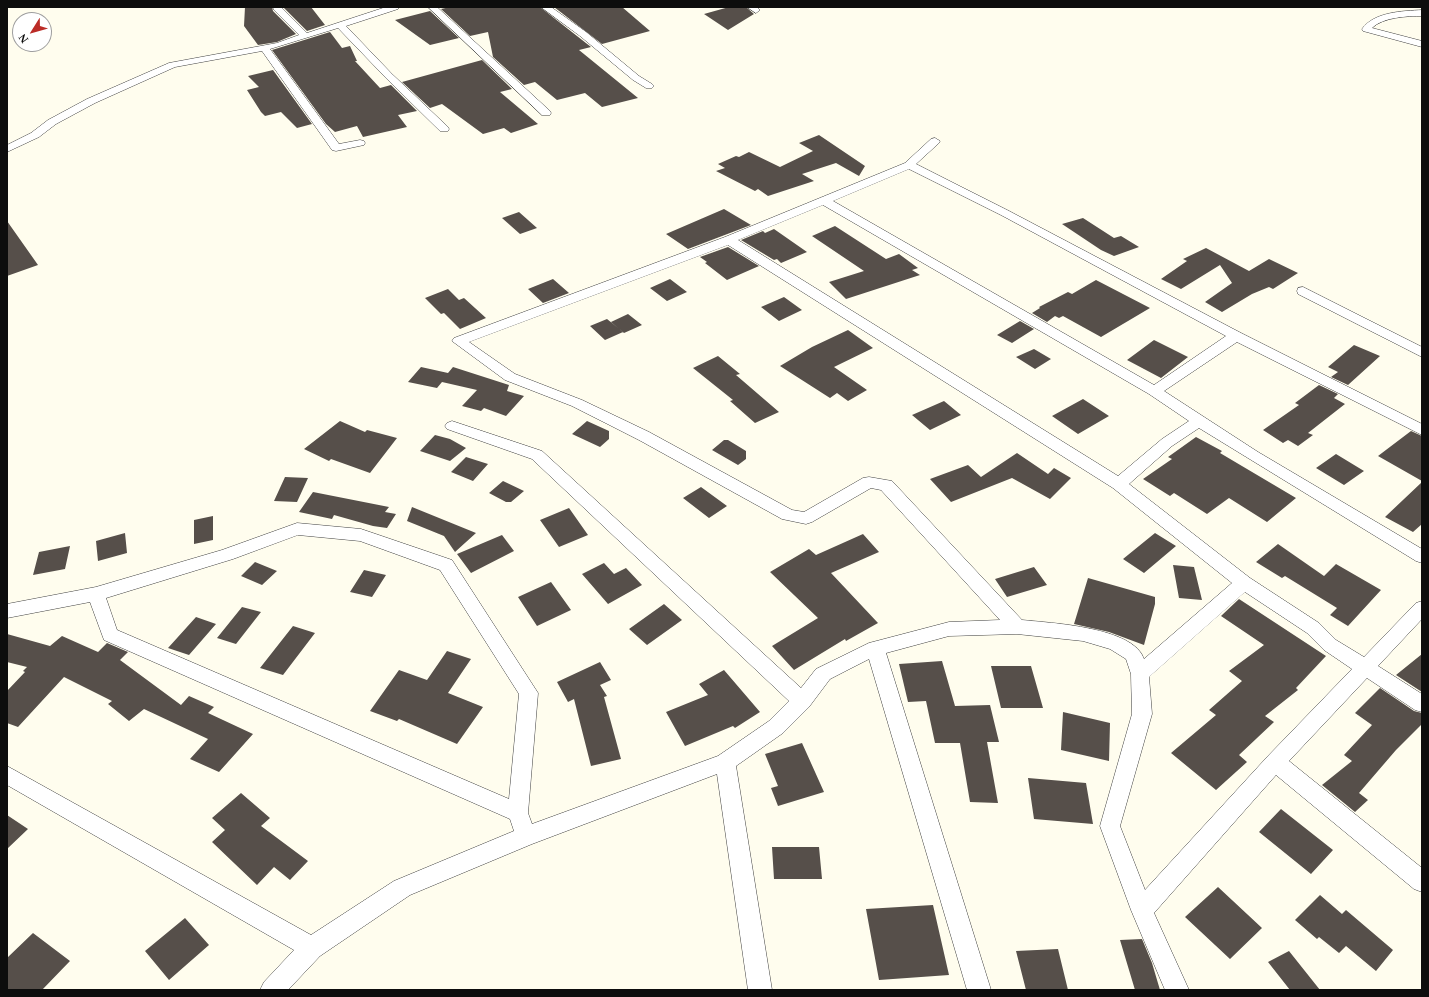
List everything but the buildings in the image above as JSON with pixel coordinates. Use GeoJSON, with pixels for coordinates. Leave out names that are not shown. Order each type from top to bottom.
{"type":"FeatureCollection","features":[{"type":"Feature","properties":{"kind":"street"},"geometry":{"type":"LineString","coordinates":[[7,149],[35,135],[52,122],[91,101],[172,65],[279,45],[395,7]]}},
{"type":"Feature","properties":{"kind":"street"},"geometry":{"type":"LineString","coordinates":[[432,7],[546,113]]}},
{"type":"Feature","properties":{"kind":"street"},"geometry":{"type":"LineString","coordinates":[[545,7],[583,34],[636,78],[649,86]]}},
{"type":"Feature","properties":{"kind":"street"},"geometry":{"type":"LineString","coordinates":[[277,8],[305,36]]}},
{"type":"Feature","properties":{"kind":"street"},"geometry":{"type":"LineString","coordinates":[[1422,13],[1402,14],[1374,22],[1366,28],[1422,44]]}},
{"type":"Feature","properties":{"kind":"street"},"geometry":{"type":"LineString","coordinates":[[340,25],[389,76],[444,129]]}},
{"type":"Feature","properties":{"kind":"street"},"geometry":{"type":"LineString","coordinates":[[264,47],[336,148],[360,143]]}},
{"type":"Feature","properties":{"kind":"street"},"geometry":{"type":"LineString","coordinates":[[935,141],[909,165],[729,240],[459,341],[510,377],[577,403],[644,436],[788,515],[806,518],[869,482],[886,484],[1017,627]]}},
{"type":"Feature","properties":{"kind":"street"},"geometry":{"type":"LineString","coordinates":[[909,165],[1005,213],[1236,336],[1422,430]]}},
{"type":"Feature","properties":{"kind":"street"},"geometry":{"type":"LineString","coordinates":[[823,200],[1154,391],[1199,422],[1279,472],[1422,557]]}},
{"type":"Feature","properties":{"kind":"street"},"geometry":{"type":"LineString","coordinates":[[729,240],[1119,484],[1244,583],[1314,628],[1330,645],[1422,704]]}},
{"type":"Feature","properties":{"kind":"street"},"geometry":{"type":"LineString","coordinates":[[1303,291],[1422,353]]}},
{"type":"Feature","properties":{"kind":"street"},"geometry":{"type":"LineString","coordinates":[[1154,391],[1236,336]]}},
{"type":"Feature","properties":{"kind":"street"},"geometry":{"type":"LineString","coordinates":[[1119,484],[1188,427],[1199,422]]}},
{"type":"Feature","properties":{"kind":"street"},"geometry":{"type":"LineString","coordinates":[[452,426],[537,455],[802,701]]}},
{"type":"Feature","properties":{"kind":"street"},"geometry":{"type":"LineString","coordinates":[[7,612],[96,594],[227,555],[297,529],[361,535],[446,565],[529,693],[518,813],[526,836]]}},
{"type":"Feature","properties":{"kind":"street"},"geometry":{"type":"LineString","coordinates":[[1140,674],[1244,583]]}},
{"type":"Feature","properties":{"kind":"street"},"geometry":{"type":"LineString","coordinates":[[96,594],[110,635],[518,813]]}},
{"type":"Feature","properties":{"kind":"street"},"geometry":{"type":"LineString","coordinates":[[1142,910],[1275,762],[1422,608]]}},
{"type":"Feature","properties":{"kind":"street"},"geometry":{"type":"LineString","coordinates":[[272,990],[312,948],[402,888],[526,836],[725,762],[776,727],[802,701],[823,674],[875,648],[949,629],[1017,627],[1083,634],[1116,644],[1134,655],[1140,674],[1142,714],[1110,826],[1142,910],[1177,990]]}},
{"type":"Feature","properties":{"kind":"street"},"geometry":{"type":"LineString","coordinates":[[875,648],[979,990]]}},
{"type":"Feature","properties":{"kind":"street"},"geometry":{"type":"LineString","coordinates":[[725,762],[760,990]]}},
{"type":"Feature","properties":{"kind":"street"},"geometry":{"type":"LineString","coordinates":[[1275,762],[1422,882]]}},
{"type":"Feature","properties":{"kind":"street"},"geometry":{"type":"LineString","coordinates":[[7,775],[312,948]]}}]}
